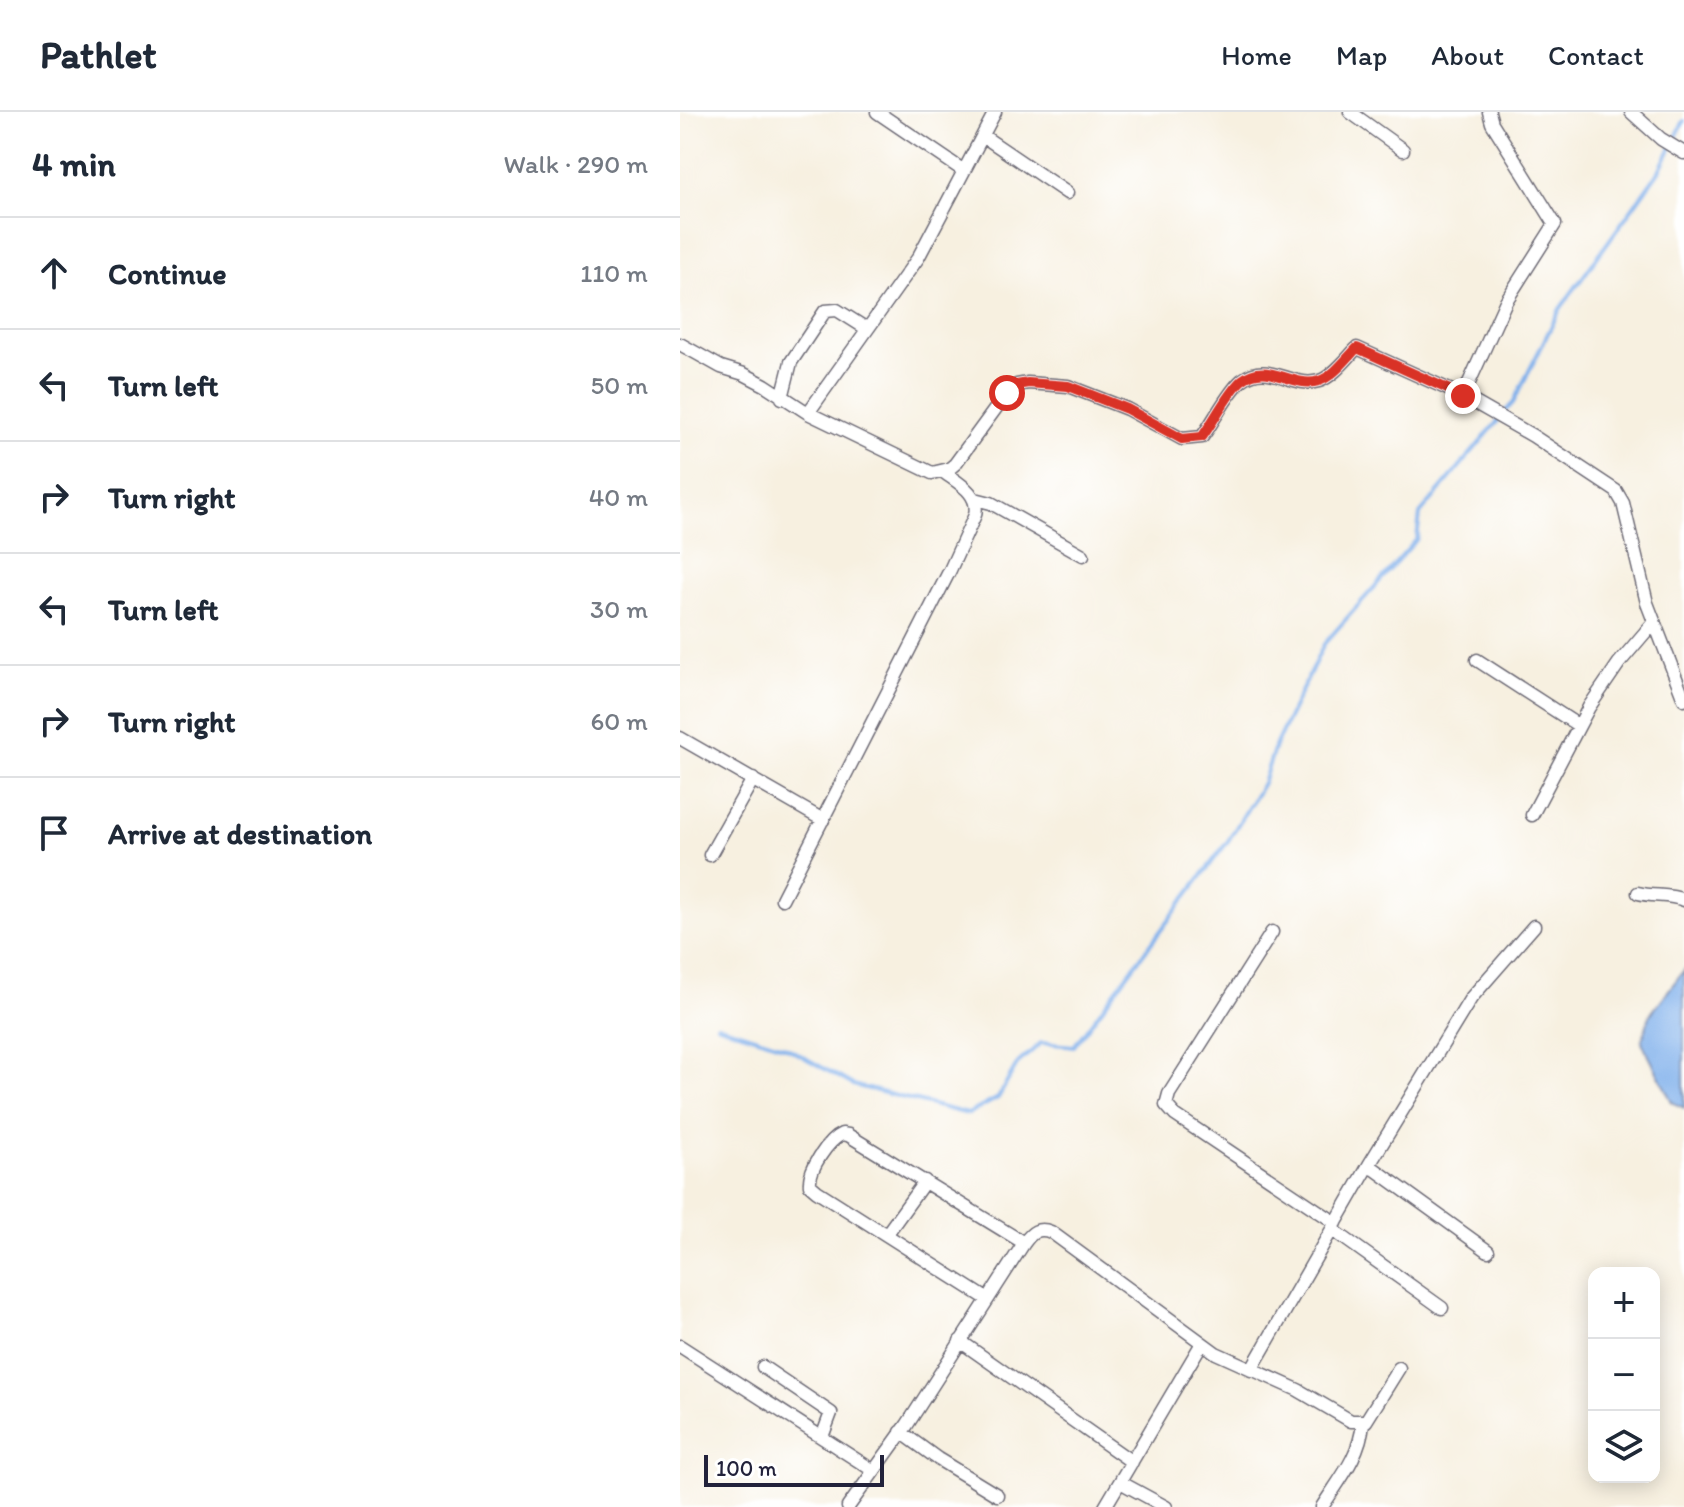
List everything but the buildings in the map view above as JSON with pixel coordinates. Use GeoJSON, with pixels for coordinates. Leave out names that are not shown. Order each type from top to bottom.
{"type":"FeatureCollection","features":[{"type":"Feature","properties":{"kind":"street"},"geometry":{"type":"LineString","coordinates":[[877,112],[964,171]]}},
{"type":"Feature","properties":{"kind":"street"},"geometry":{"type":"LineString","coordinates":[[808,413],[918,258],[995,112]]}},
{"type":"Feature","properties":{"kind":"street"},"geometry":{"type":"LineString","coordinates":[[1350,112],[1403,150]]}},
{"type":"Feature","properties":{"kind":"street"},"geometry":{"type":"LineString","coordinates":[[1631,112],[1675,147]]}},
{"type":"Feature","properties":{"kind":"street"},"geometry":{"type":"LineString","coordinates":[[1463,396],[1506,301],[1555,224],[1490,113]]}},
{"type":"Feature","properties":{"kind":"street"},"geometry":{"type":"LineString","coordinates":[[983,136],[1067,193]]}},
{"type":"Feature","properties":{"kind":"street"},"geometry":{"type":"LineString","coordinates":[[782,398],[791,362],[825,311],[837,310],[867,329]]}},
{"type":"Feature","properties":{"kind":"street"},"geometry":{"type":"LineString","coordinates":[[680,344],[721,367],[744,374],[808,413],[862,437],[925,471],[942,471],[955,464],[1007,393],[1017,385],[1068,386],[1127,409],[1182,439],[1202,437],[1240,381],[1256,372],[1268,371],[1304,383],[1319,381],[1327,378],[1357,348],[1495,413],[1616,491],[1623,503],[1647,603],[1684,699]]}},
{"type":"Feature","properties":{"kind":"street"},"geometry":{"type":"LineString","coordinates":[[942,471],[975,499],[991,503],[1083,555]]}},
{"type":"Feature","properties":{"kind":"street"},"geometry":{"type":"LineString","coordinates":[[782,899],[950,570],[975,515],[975,499]]}},
{"type":"Feature","properties":{"kind":"street"},"geometry":{"type":"LineString","coordinates":[[1532,815],[1579,726],[1619,663],[1654,622]]}},
{"type":"Feature","properties":{"kind":"street"},"geometry":{"type":"LineString","coordinates":[[1477,660],[1579,726]]}},
{"type":"Feature","properties":{"kind":"street"},"geometry":{"type":"LineString","coordinates":[[680,738],[823,820]]}},
{"type":"Feature","properties":{"kind":"street"},"geometry":{"type":"LineString","coordinates":[[710,855],[753,779]]}},
{"type":"Feature","properties":{"kind":"street"},"geometry":{"type":"LineString","coordinates":[[1638,893],[1674,896],[1684,900]]}},
{"type":"Feature","properties":{"kind":"street"},"geometry":{"type":"LineString","coordinates":[[1251,1370],[1369,1165],[1471,998],[1534,926]]}},
{"type":"Feature","properties":{"kind":"street"},"geometry":{"type":"LineString","coordinates":[[1272,932],[1169,1094],[1166,1105],[1175,1115],[1442,1308]]}},
{"type":"Feature","properties":{"kind":"street"},"geometry":{"type":"LineString","coordinates":[[987,1299],[810,1185],[810,1174],[835,1137],[848,1135],[1024,1243]]}},
{"type":"Feature","properties":{"kind":"street"},"geometry":{"type":"LineString","coordinates":[[1369,1165],[1488,1251]]}},
{"type":"Feature","properties":{"kind":"street"},"geometry":{"type":"LineString","coordinates":[[886,1235],[925,1181]]}},
{"type":"Feature","properties":{"kind":"street"},"geometry":{"type":"LineString","coordinates":[[848,1507],[901,1432],[1024,1243],[1031,1233],[1038,1230],[1051,1232],[1216,1353],[1298,1390],[1351,1421],[1363,1423]]}},
{"type":"Feature","properties":{"kind":"street"},"geometry":{"type":"LineString","coordinates":[[960,1341],[1132,1462]]}},
{"type":"Feature","properties":{"kind":"street"},"geometry":{"type":"LineString","coordinates":[[1105,1507],[1202,1343]]}},
{"type":"Feature","properties":{"kind":"street"},"geometry":{"type":"LineString","coordinates":[[680,1346],[874,1471]]}},
{"type":"Feature","properties":{"kind":"street"},"geometry":{"type":"LineString","coordinates":[[763,1367],[831,1413],[822,1437]]}},
{"type":"Feature","properties":{"kind":"street"},"geometry":{"type":"LineString","coordinates":[[1322,1507],[1351,1463],[1361,1440],[1363,1423],[1372,1415],[1399,1368]]}},
{"type":"Feature","properties":{"kind":"street"},"geometry":{"type":"LineString","coordinates":[[901,1432],[997,1495]]}},
{"type":"Feature","properties":{"kind":"street"},"geometry":{"type":"LineString","coordinates":[[1120,1482],[1166,1507]]}},
{"type":"Feature","properties":{"kind":"water"},"geometry":{"type":"Polygon","coordinates":[[[1684,970],[1684,1108],[1672,1102],[1642,1042],[1650,1015],[1684,970]]]}},
{"type":"Feature","properties":{"kind":"waterway"},"geometry":{"type":"LineString","coordinates":[[1503,414],[1513,403],[1560,309],[1659,171],[1684,121]]}},
{"type":"Feature","properties":{"kind":"waterway"},"geometry":{"type":"LineString","coordinates":[[717,1025],[786,1047],[853,1085],[968,1114],[998,1098],[1018,1063],[1041,1043],[1074,1046],[1228,841],[1263,783],[1275,746],[1324,644],[1417,539],[1420,514],[1498,421]]}},
{"type":"Feature","properties":{"kind":"route"},"geometry":{"type":"LineString","coordinates":[[1007,393],[1017,385],[1028,383],[1068,386],[1127,409],[1182,439],[1192,439],[1202,437],[1240,381],[1256,372],[1268,371],[1304,383],[1319,381],[1327,378],[1357,348],[1463,396]]}}]}
